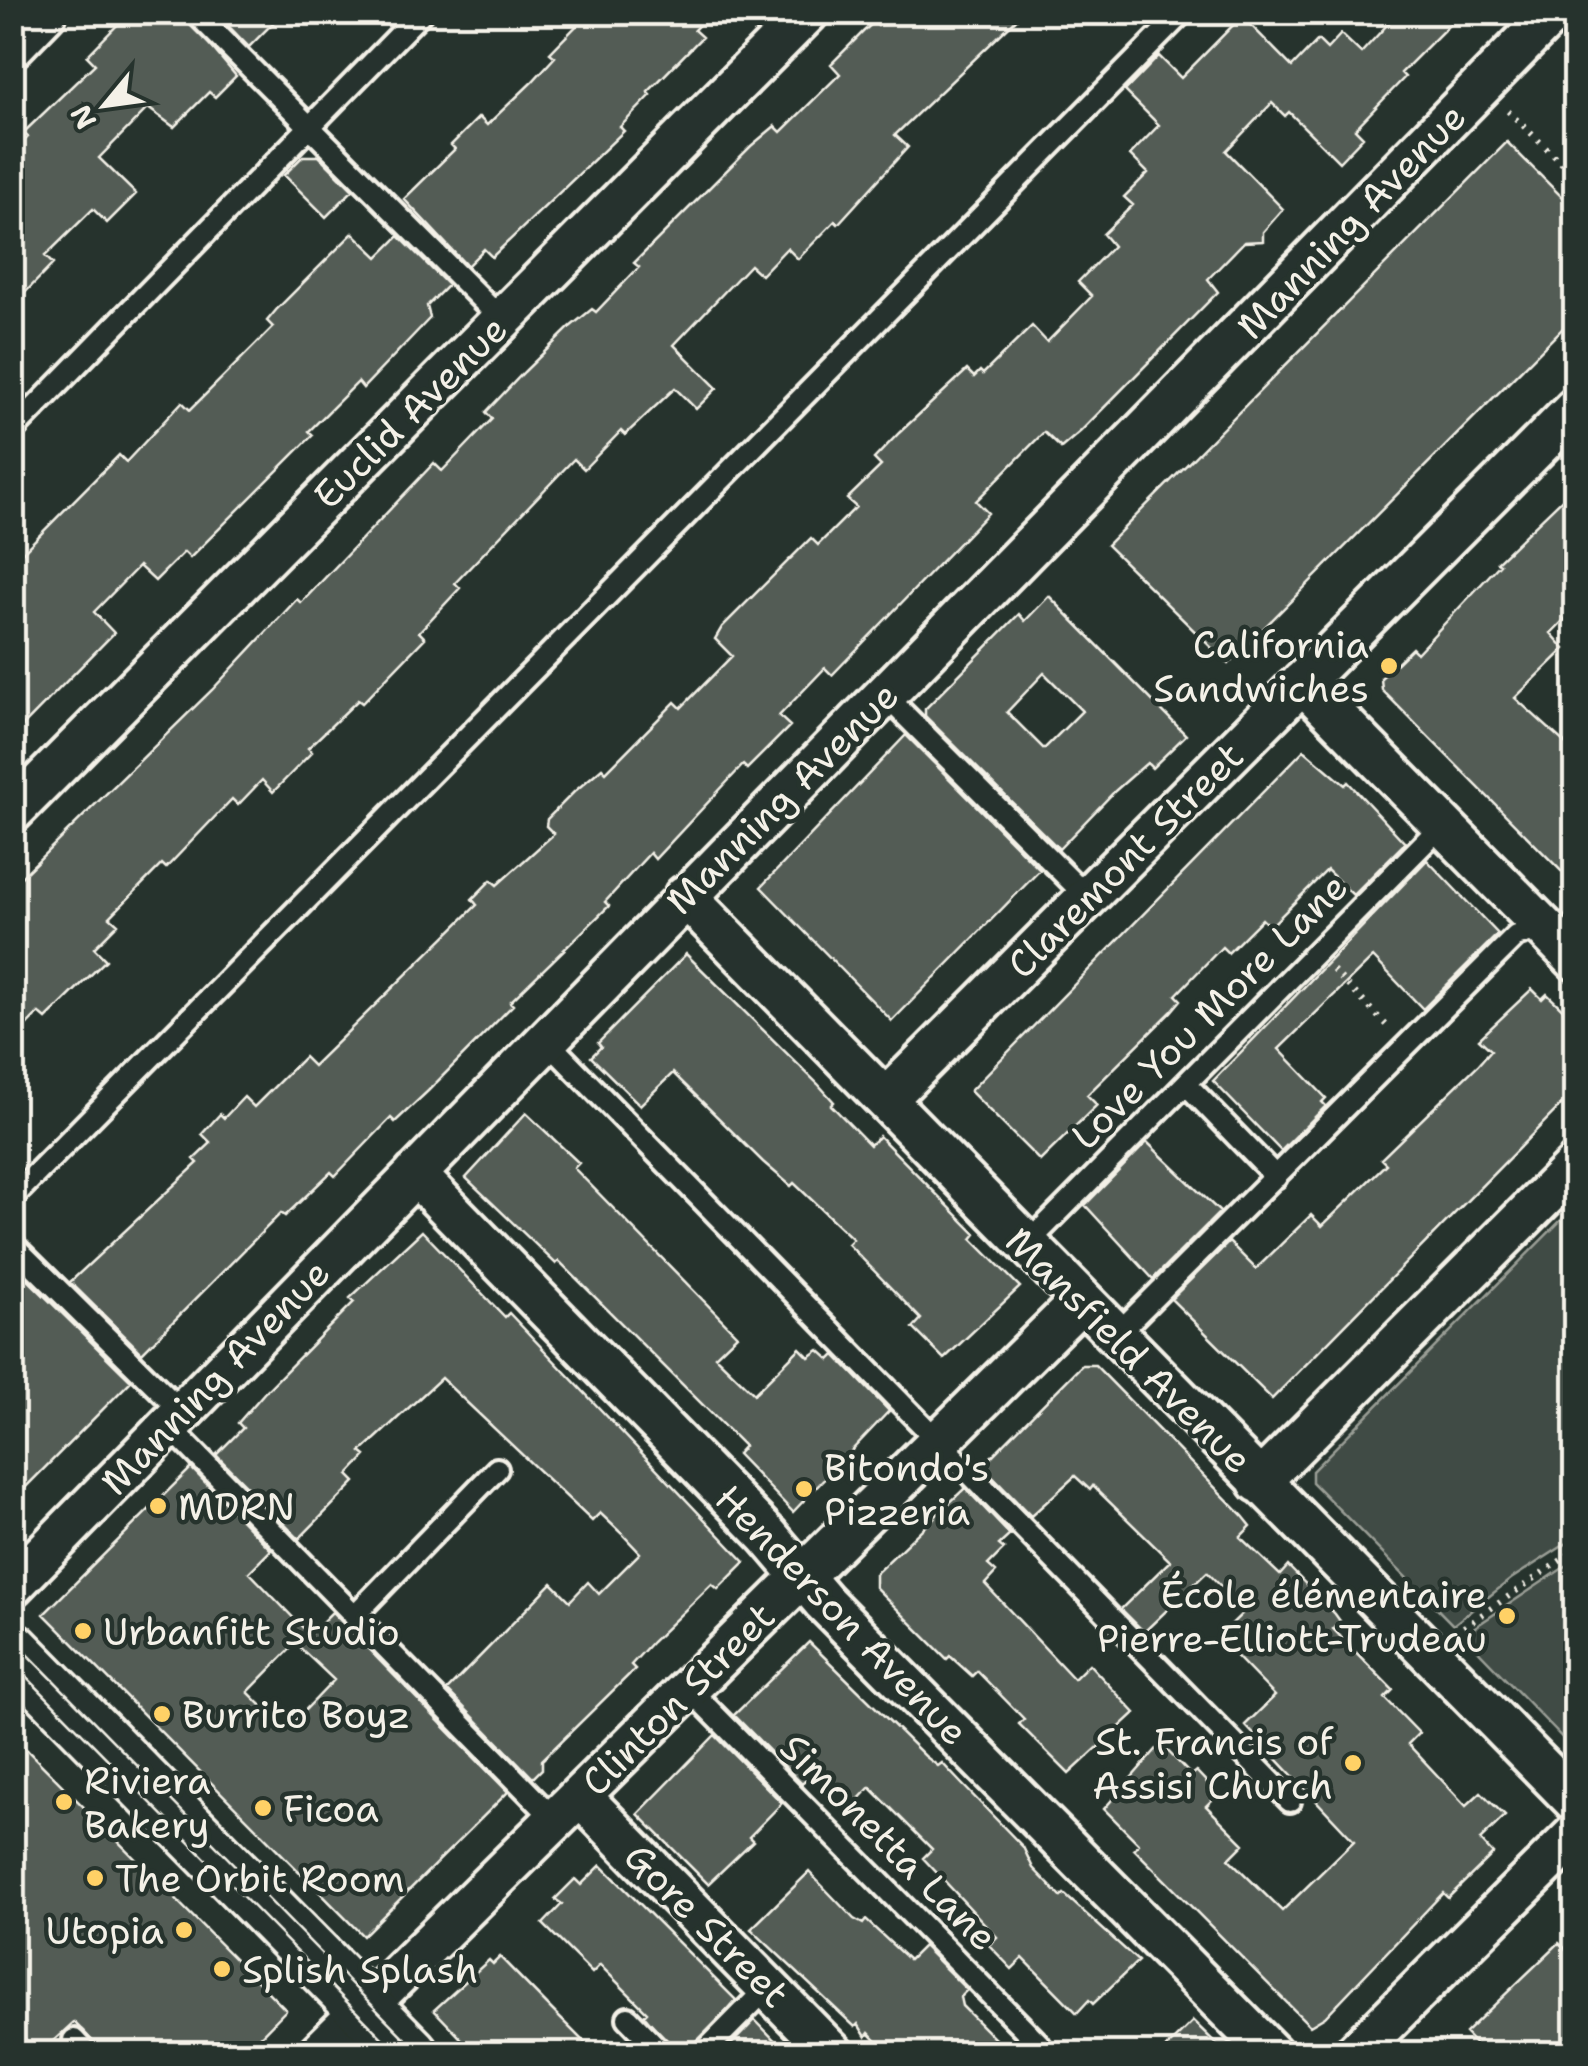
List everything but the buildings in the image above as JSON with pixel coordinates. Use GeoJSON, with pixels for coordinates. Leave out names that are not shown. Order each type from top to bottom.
{"type":"FeatureCollection","features":[{"type":"Feature","properties":{"kind":"main road"},"geometry":{"type":"LineString","coordinates":[[12,1650],[410,2054]]}},
{"type":"Feature","properties":{"kind":"street"},"geometry":{"type":"LineString","coordinates":[[12,47],[46,12]]}},
{"type":"Feature","properties":{"kind":"street","name":"Euclid Avenue"},"geometry":{"type":"LineString","coordinates":[[12,812],[808,12]]}},
{"type":"Feature","properties":{"kind":"street","name":"Manning Avenue"},"geometry":{"type":"LineString","coordinates":[[12,1586],[1554,12]]}},
{"type":"Feature","properties":{"kind":"street","name":"Claremont Street"},"geometry":{"type":"LineString","coordinates":[[886,1099],[1576,408]]}},
{"type":"Feature","properties":{"kind":"street"},"geometry":{"type":"LineString","coordinates":[[1302,682],[1576,960]]}},
{"type":"Feature","properties":{"kind":"street","name":"Mansfield Avenue"},"geometry":{"type":"LineString","coordinates":[[685,896],[1080,1302],[1576,1802]]}},
{"type":"Feature","properties":{"kind":"street"},"geometry":{"type":"LineString","coordinates":[[1259,1482],[1576,1166]]}},
{"type":"Feature","properties":{"kind":"street","name":"Henderson Avenue"},"geometry":{"type":"LineString","coordinates":[[415,1174],[803,1573],[824,1602],[1272,2054]]}},
{"type":"Feature","properties":{"kind":"street","name":"Clinton Street"},"geometry":{"type":"LineString","coordinates":[[318,2054],[1080,1302]]}},
{"type":"Feature","properties":{"kind":"street","name":"Gore Street"},"geometry":{"type":"LineString","coordinates":[[569,1809],[769,1986],[833,2054]]}},
{"type":"Feature","properties":{"kind":"street"},"geometry":{"type":"LineString","coordinates":[[1354,2054],[1576,1834]]}},
{"type":"Feature","properties":{"kind":"lane"},"geometry":{"type":"LineString","coordinates":[[195,12],[502,320]]}},
{"type":"Feature","properties":{"kind":"lane"},"geometry":{"type":"LineString","coordinates":[[12,431],[422,12]]}},
{"type":"Feature","properties":{"kind":"lane"},"geometry":{"type":"LineString","coordinates":[[12,1198],[1183,12]]}},
{"type":"Feature","properties":{"kind":"lane"},"geometry":{"type":"LineString","coordinates":[[884,694],[1087,897]]}},
{"type":"Feature","properties":{"kind":"lane","name":"Love You More Lane"},"geometry":{"type":"LineString","coordinates":[[1025,1246],[1443,824]]}},
{"type":"Feature","properties":{"kind":"lane"},"geometry":{"type":"LineString","coordinates":[[1115,1336],[1516,936],[1544,927]]}},
{"type":"Feature","properties":{"kind":"lane"},"geometry":{"type":"LineString","coordinates":[[545,1040],[1290,1802]]}},
{"type":"Feature","properties":{"kind":"lane"},"geometry":{"type":"LineString","coordinates":[[1186,1084],[1276,1177]]}},
{"type":"Feature","properties":{"kind":"lane"},"geometry":{"type":"LineString","coordinates":[[12,1244],[354,1616],[569,1809]]}},
{"type":"Feature","properties":{"kind":"lane"},"geometry":{"type":"LineString","coordinates":[[354,1616],[497,1469]]}},
{"type":"Feature","properties":{"kind":"lane","name":"Simonetta Lane"},"geometry":{"type":"LineString","coordinates":[[689,1689],[1039,2044]]}},
{"type":"Feature","properties":{"kind":"lane"},"geometry":{"type":"LineString","coordinates":[[702,2054],[769,1986]]}},
{"type":"Feature","properties":{"kind":"lane"},"geometry":{"type":"LineString","coordinates":[[628,2018],[663,2054]]}},
{"type":"Feature","properties":{"kind":"path"},"geometry":{"type":"LineString","coordinates":[[1483,86],[1576,177]]}},
{"type":"Feature","properties":{"kind":"path"},"geometry":{"type":"LineString","coordinates":[[1316,952],[1405,1045]]}},
{"type":"Feature","properties":{"kind":"path"},"geometry":{"type":"LineString","coordinates":[[1454,1634],[1576,1550]]}},
{"type":"Feature","properties":{"kind":"shaded area","name":"École élémentaire Pierre-Elliott-Trudeau"},"geometry":{"type":"Polygon","coordinates":[[[1575,1206],[1575,1269],[1568,1277],[1576,1285],[1575,1538],[1511,1579],[1453,1625],[1312,1482],[1312,1471],[1575,1206]]]}},
{"type":"Feature","properties":{"kind":"shaded area"},"geometry":{"type":"Polygon","coordinates":[[[1575,1560],[1575,1751],[1463,1635],[1575,1560]]]}},
{"type":"Feature","properties":{"kind":"tram line"},"geometry":{"type":"LineString","coordinates":[[12,1638],[420,2054]]}},
{"type":"Feature","properties":{"kind":"tram line"},"geometry":{"type":"LineString","coordinates":[[12,1662],[398,2054]]}},
{"type":"Feature","properties":{"kind":"place","name":"California Sandwiches"},"geometry":{"type":"Point","coordinates":[1389,666]}},
{"type":"Feature","properties":{"kind":"place","name":"Bitondo's Pizzeria"},"geometry":{"type":"Point","coordinates":[804,1489]}},
{"type":"Feature","properties":{"kind":"place","name":"MDRN"},"geometry":{"type":"Point","coordinates":[158,1506]}},
{"type":"Feature","properties":{"kind":"place","name":"École élémentaire Pierre-Elliott-Trudeau"},"geometry":{"type":"Point","coordinates":[1507,1616]}},
{"type":"Feature","properties":{"kind":"place","name":"Urbanfitt Studio"},"geometry":{"type":"Point","coordinates":[83,1631]}},
{"type":"Feature","properties":{"kind":"place","name":"Burrito Boyz"},"geometry":{"type":"Point","coordinates":[162,1714]}},
{"type":"Feature","properties":{"kind":"place","name":"St. Francis of Assisi Church"},"geometry":{"type":"Point","coordinates":[1353,1763]}},
{"type":"Feature","properties":{"kind":"place","name":"Riviera Bakery"},"geometry":{"type":"Point","coordinates":[64,1802]}},
{"type":"Feature","properties":{"kind":"place","name":"Ficoa"},"geometry":{"type":"Point","coordinates":[263,1808]}},
{"type":"Feature","properties":{"kind":"place","name":"The Orbit Room"},"geometry":{"type":"Point","coordinates":[95,1878]}},
{"type":"Feature","properties":{"kind":"place","name":"Utopia"},"geometry":{"type":"Point","coordinates":[184,1930]}},
{"type":"Feature","properties":{"kind":"place","name":"Splish Splash"},"geometry":{"type":"Point","coordinates":[222,1969]}}]}
